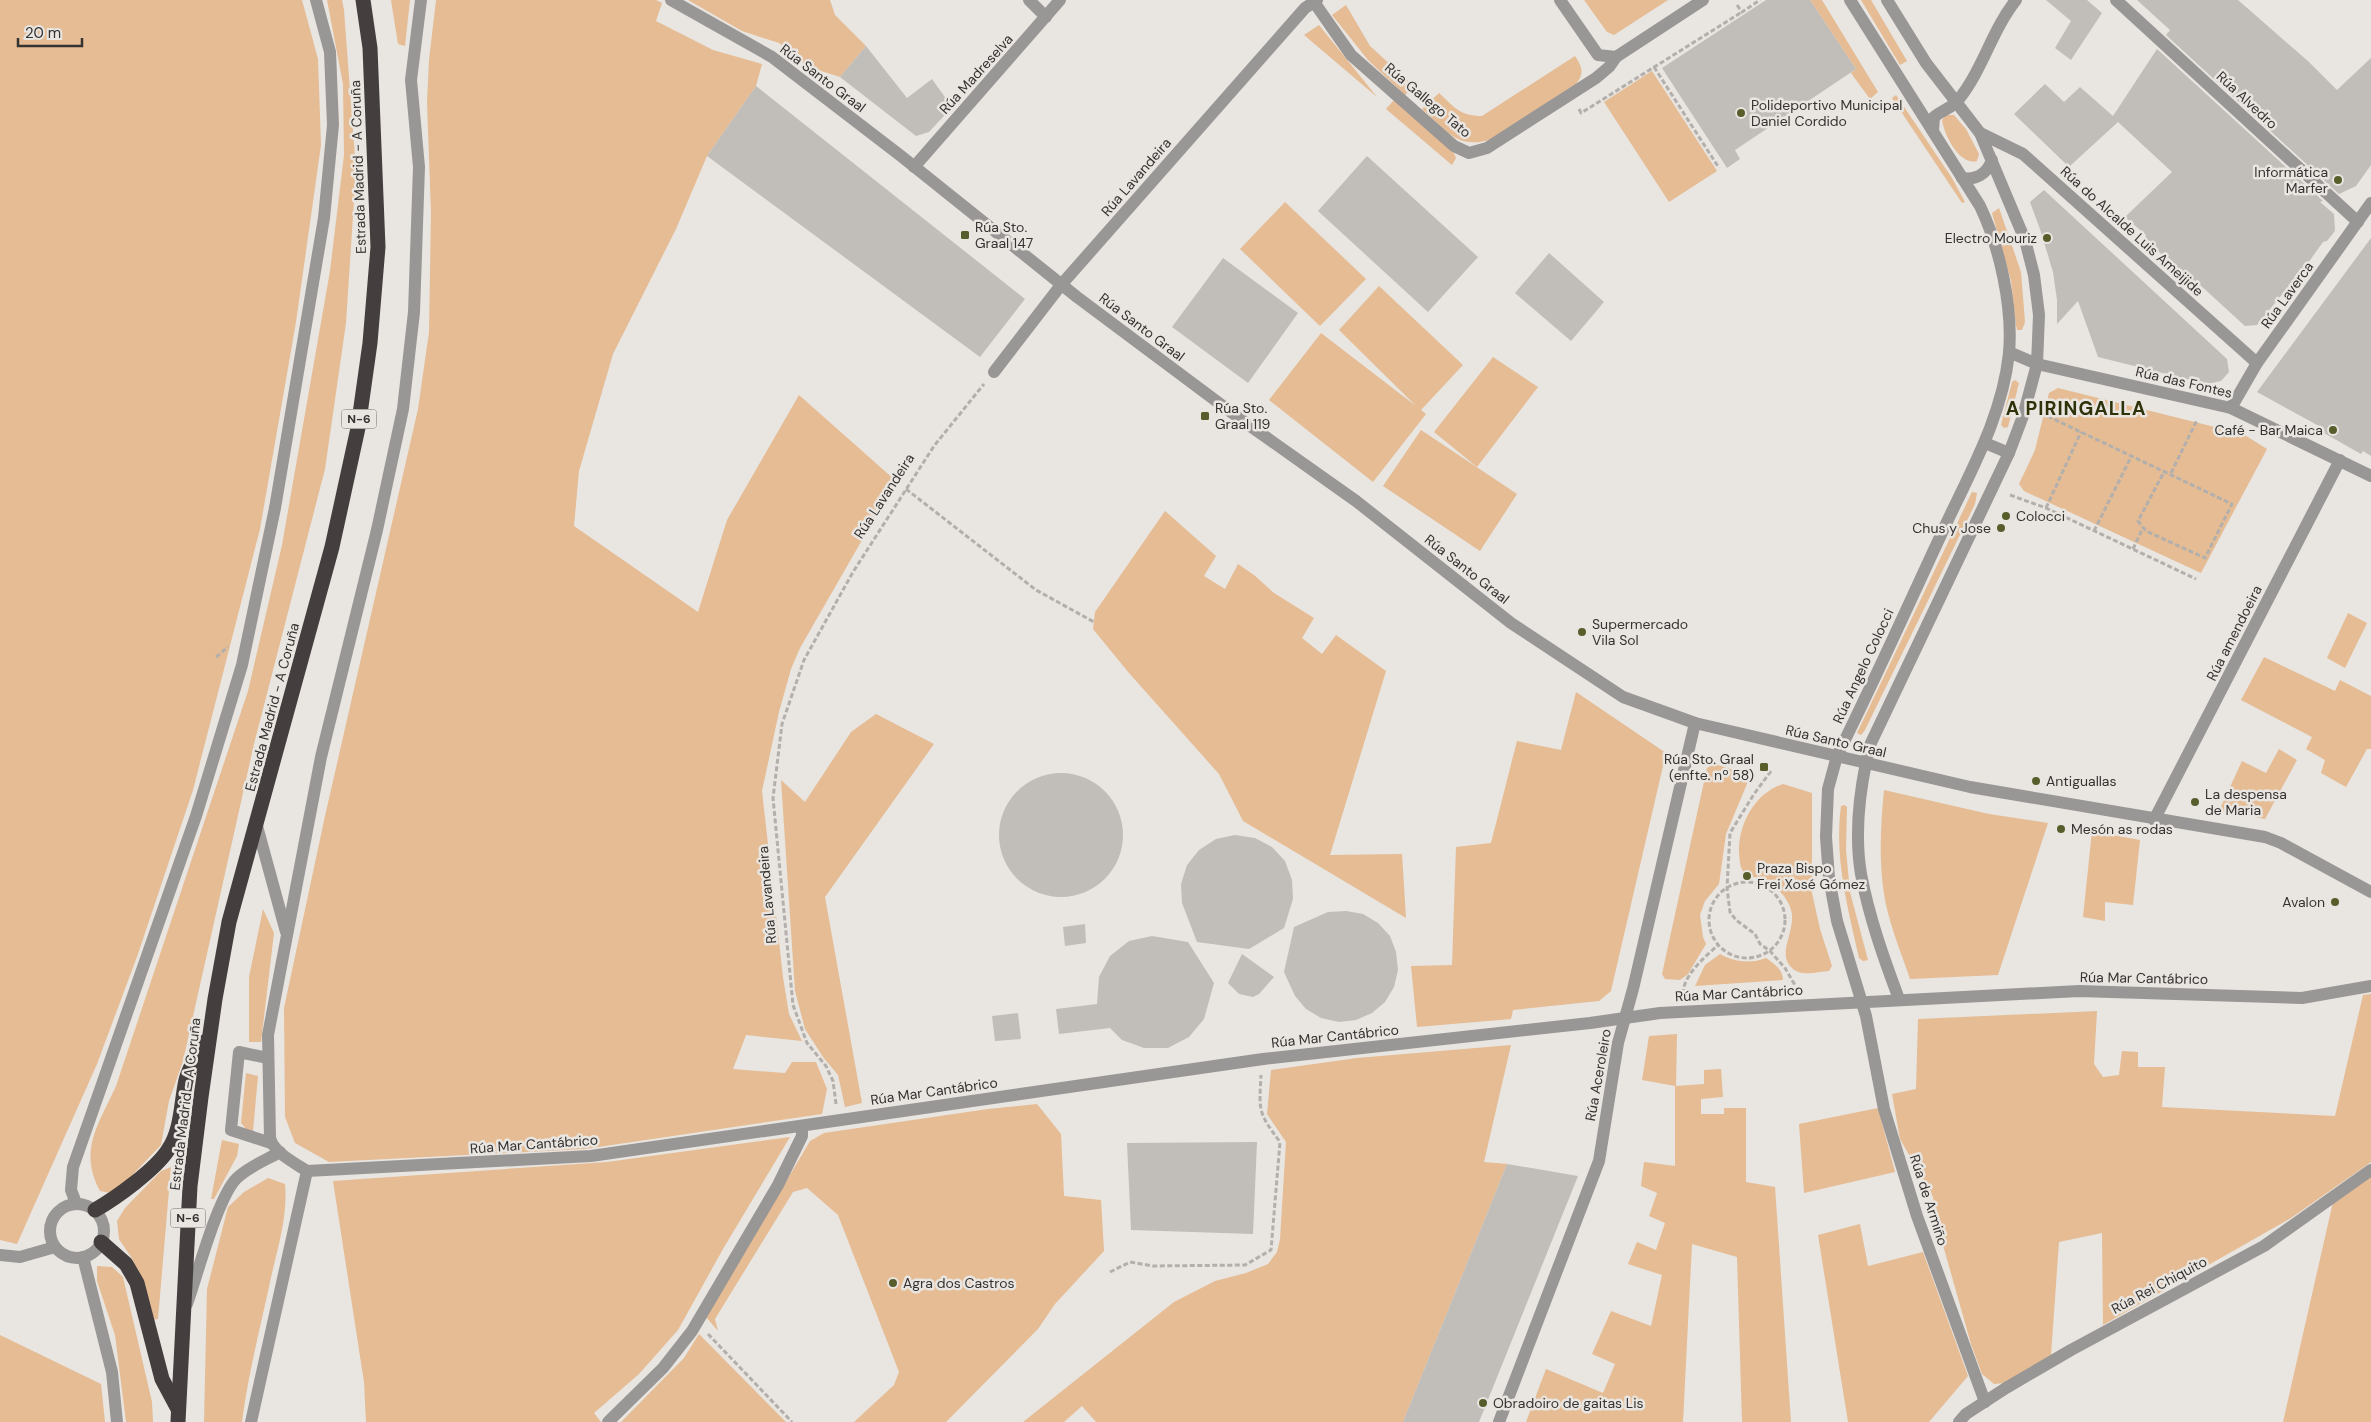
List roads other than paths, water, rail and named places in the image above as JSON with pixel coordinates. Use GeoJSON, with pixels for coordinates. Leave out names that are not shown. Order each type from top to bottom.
{"type":"FeatureCollection","features":[{"type":"Feature","properties":{"kind":"highway","name":"Estrada Madrid - A Coruña"},"geometry":{"type":"LineString","coordinates":[[178,1416],[190,1186],[211,1027],[229,922],[257,826],[332,548],[358,428],[370,343],[378,247],[371,68],[363,0]]}},
{"type":"Feature","properties":{"kind":"highway"},"geometry":{"type":"LineString","coordinates":[[95,1210],[107,1203],[146,1172],[169,1150],[178,1126],[187,1078],[211,1027]]}},
{"type":"Feature","properties":{"kind":"highway"},"geometry":{"type":"LineString","coordinates":[[101,1242],[126,1264],[138,1283],[162,1379],[178,1416]]}},
{"type":"Feature","properties":{"kind":"street"},"geometry":{"type":"LineString","coordinates":[[76,1203],[71,1190],[73,1167],[196,816],[242,665],[275,508],[324,218],[333,125],[330,52],[316,0]]}},
{"type":"Feature","properties":{"kind":"street"},"geometry":{"type":"LineString","coordinates":[[275,1148],[268,1036],[321,757],[377,530],[404,409],[414,312],[420,167],[412,80],[421,0]]}},
{"type":"Feature","properties":{"kind":"street","name":"Rúa Santo Graal"},"geometry":{"type":"LineString","coordinates":[[671,0],[772,57],[1062,285],[1239,418],[1356,501],[1511,623],[1623,697],[1695,723],[1970,786],[2154,820],[2265,837],[2280,843],[2371,892]]}},
{"type":"Feature","properties":{"kind":"street"},"geometry":{"type":"LineString","coordinates":[[1029,0],[1046,18]]}},
{"type":"Feature","properties":{"kind":"street","name":"Rúa Madreselva"},"geometry":{"type":"LineString","coordinates":[[914,167],[1060,0]]}},
{"type":"Feature","properties":{"kind":"street"},"geometry":{"type":"LineString","coordinates":[[1560,0],[1598,55],[1616,57]]}},
{"type":"Feature","properties":{"kind":"street","name":"Rúa Gallego Tato"},"geometry":{"type":"LineString","coordinates":[[1309,3],[1351,54],[1454,146],[1469,153],[1487,148],[1570,95],[1596,78],[1609,67],[1616,57],[1704,0]]}},
{"type":"Feature","properties":{"kind":"street","name":"Rúa Angelo Colocci"},"geometry":{"type":"LineString","coordinates":[[1850,0],[1962,178],[1990,228],[2007,293],[2009,352],[1999,401],[1985,443],[1837,756],[1828,789],[1826,837],[1829,878],[1837,921],[1862,1002]]}},
{"type":"Feature","properties":{"kind":"street"},"geometry":{"type":"LineString","coordinates":[[1887,0],[1926,63],[1958,102],[1980,133],[2025,240],[2034,276],[2039,315],[2037,364],[2023,416],[2009,453],[1870,745],[1866,763],[1861,794],[1859,838],[1861,873],[1870,910],[1899,999]]}},
{"type":"Feature","properties":{"kind":"street"},"geometry":{"type":"LineString","coordinates":[[1933,131],[1934,118],[1943,109],[1958,102],[1972,82],[2006,13],[2016,0]]}},
{"type":"Feature","properties":{"kind":"street","name":"Rúa Alvedro"},"geometry":{"type":"LineString","coordinates":[[2116,0],[2358,222]]}},
{"type":"Feature","properties":{"kind":"street","name":"Rúa Lavandeira"},"geometry":{"type":"LineString","coordinates":[[994,372],[1062,285],[1309,3]]}},
{"type":"Feature","properties":{"kind":"street","name":"Rúa do Alcalde Luis Ameijide"},"geometry":{"type":"LineString","coordinates":[[1980,133],[2023,154],[2257,362]]}},
{"type":"Feature","properties":{"kind":"street"},"geometry":{"type":"LineString","coordinates":[[1962,178],[1969,179],[1981,175],[1989,168],[1992,160]]}},
{"type":"Feature","properties":{"kind":"street","name":"Rúa Laverca"},"geometry":{"type":"LineString","coordinates":[[2231,408],[2257,362],[2371,203]]}},
{"type":"Feature","properties":{"kind":"street","name":"Rúa das Fontes"},"geometry":{"type":"LineString","coordinates":[[2009,352],[2037,364],[2231,408],[2371,476]]}},
{"type":"Feature","properties":{"kind":"street"},"geometry":{"type":"LineString","coordinates":[[1985,443],[2009,453]]}},
{"type":"Feature","properties":{"kind":"street","name":"Rúa amendoeira"},"geometry":{"type":"LineString","coordinates":[[2154,820],[2340,460]]}},
{"type":"Feature","properties":{"kind":"street","name":"Rúa Aceroleiro"},"geometry":{"type":"LineString","coordinates":[[1499,1422],[1599,1161],[1618,1043],[1633,989],[1695,723]]}},
{"type":"Feature","properties":{"kind":"street"},"geometry":{"type":"LineString","coordinates":[[257,826],[287,936]]}},
{"type":"Feature","properties":{"kind":"street","name":"Rúa Mar Cantábrico"},"geometry":{"type":"LineString","coordinates":[[307,1171],[590,1156],[1263,1059],[1624,1018],[1660,1012],[2079,991],[2302,998],[2371,986]]}},
{"type":"Feature","properties":{"kind":"street","name":"Rúa de Armiño"},"geometry":{"type":"LineString","coordinates":[[1862,1002],[1884,1109],[1914,1207],[1985,1402]]}},
{"type":"Feature","properties":{"kind":"street"},"geometry":{"type":"LineString","coordinates":[[251,1422],[307,1171],[275,1148],[231,1130],[239,1052],[268,1058]]}},
{"type":"Feature","properties":{"kind":"street"},"geometry":{"type":"LineString","coordinates":[[608,1422],[663,1368],[697,1323],[778,1185],[802,1136],[802,1126]]}},
{"type":"Feature","properties":{"kind":"street"},"geometry":{"type":"LineString","coordinates":[[184,1313],[216,1216],[230,1185],[237,1177],[275,1148]]}},
{"type":"Feature","properties":{"kind":"street","name":"Rúa Rei Chiquito"},"geometry":{"type":"LineString","coordinates":[[1959,1422],[1966,1414],[2071,1350],[2264,1246],[2371,1170]]}},
{"type":"Feature","properties":{"kind":"street"},"geometry":{"type":"LineString","coordinates":[[76,1203],[95,1210],[103,1225],[101,1242],[90,1254],[83,1257],[67,1256],[55,1247],[50,1231],[55,1215],[68,1205],[76,1203]]}},
{"type":"Feature","properties":{"kind":"street"},"geometry":{"type":"LineString","coordinates":[[0,1255],[20,1257],[55,1247]]}},
{"type":"Feature","properties":{"kind":"street"},"geometry":{"type":"LineString","coordinates":[[83,1257],[112,1372],[117,1422]]}},
{"type":"Feature","properties":{"kind":"place","name":"Polideportivo Municipal Daniel Cordido"},"geometry":{"type":"Point","coordinates":[1741,113]}},
{"type":"Feature","properties":{"kind":"place","name":"Informática Marfer"},"geometry":{"type":"Point","coordinates":[2338,180]}},
{"type":"Feature","properties":{"kind":"place","name":"Rúa Sto. Graal 147"},"geometry":{"type":"Point","coordinates":[965,235]}},
{"type":"Feature","properties":{"kind":"place","name":"Electro Mouriz"},"geometry":{"type":"Point","coordinates":[2047,238]}},
{"type":"Feature","properties":{"kind":"place","name":"Rúa Sto. Graal 119"},"geometry":{"type":"Point","coordinates":[1205,416]}},
{"type":"Feature","properties":{"kind":"place","name":"Café - Bar Maica"},"geometry":{"type":"Point","coordinates":[2333,430]}},
{"type":"Feature","properties":{"kind":"place","name":"Colocci"},"geometry":{"type":"Point","coordinates":[2006,516]}},
{"type":"Feature","properties":{"kind":"place","name":"Chus y Jose"},"geometry":{"type":"Point","coordinates":[2001,528]}},
{"type":"Feature","properties":{"kind":"place","name":"Supermercado Vila Sol"},"geometry":{"type":"Point","coordinates":[1582,632]}},
{"type":"Feature","properties":{"kind":"place","name":"Rúa Sto. Graal (enfte. nº 58)"},"geometry":{"type":"Point","coordinates":[1764,767]}},
{"type":"Feature","properties":{"kind":"place","name":"Antiguallas"},"geometry":{"type":"Point","coordinates":[2036,781]}},
{"type":"Feature","properties":{"kind":"place","name":"La despensa de Maria"},"geometry":{"type":"Point","coordinates":[2195,802]}},
{"type":"Feature","properties":{"kind":"place","name":"Mesón as rodas"},"geometry":{"type":"Point","coordinates":[2061,829]}},
{"type":"Feature","properties":{"kind":"place","name":"Praza Bispo Frei Xosé Gómez"},"geometry":{"type":"Point","coordinates":[1747,876]}},
{"type":"Feature","properties":{"kind":"place","name":"Avalon"},"geometry":{"type":"Point","coordinates":[2335,902]}},
{"type":"Feature","properties":{"kind":"place","name":"Agra dos Castros"},"geometry":{"type":"Point","coordinates":[893,1283]}},
{"type":"Feature","properties":{"kind":"place","name":"Obradoiro de gaitas Lis"},"geometry":{"type":"Point","coordinates":[1483,1403]}},
{"type":"Feature","properties":{"kind":"district","name":"A PIRINGALLA"},"geometry":{"type":"Point","coordinates":[2076,408]}}]}
